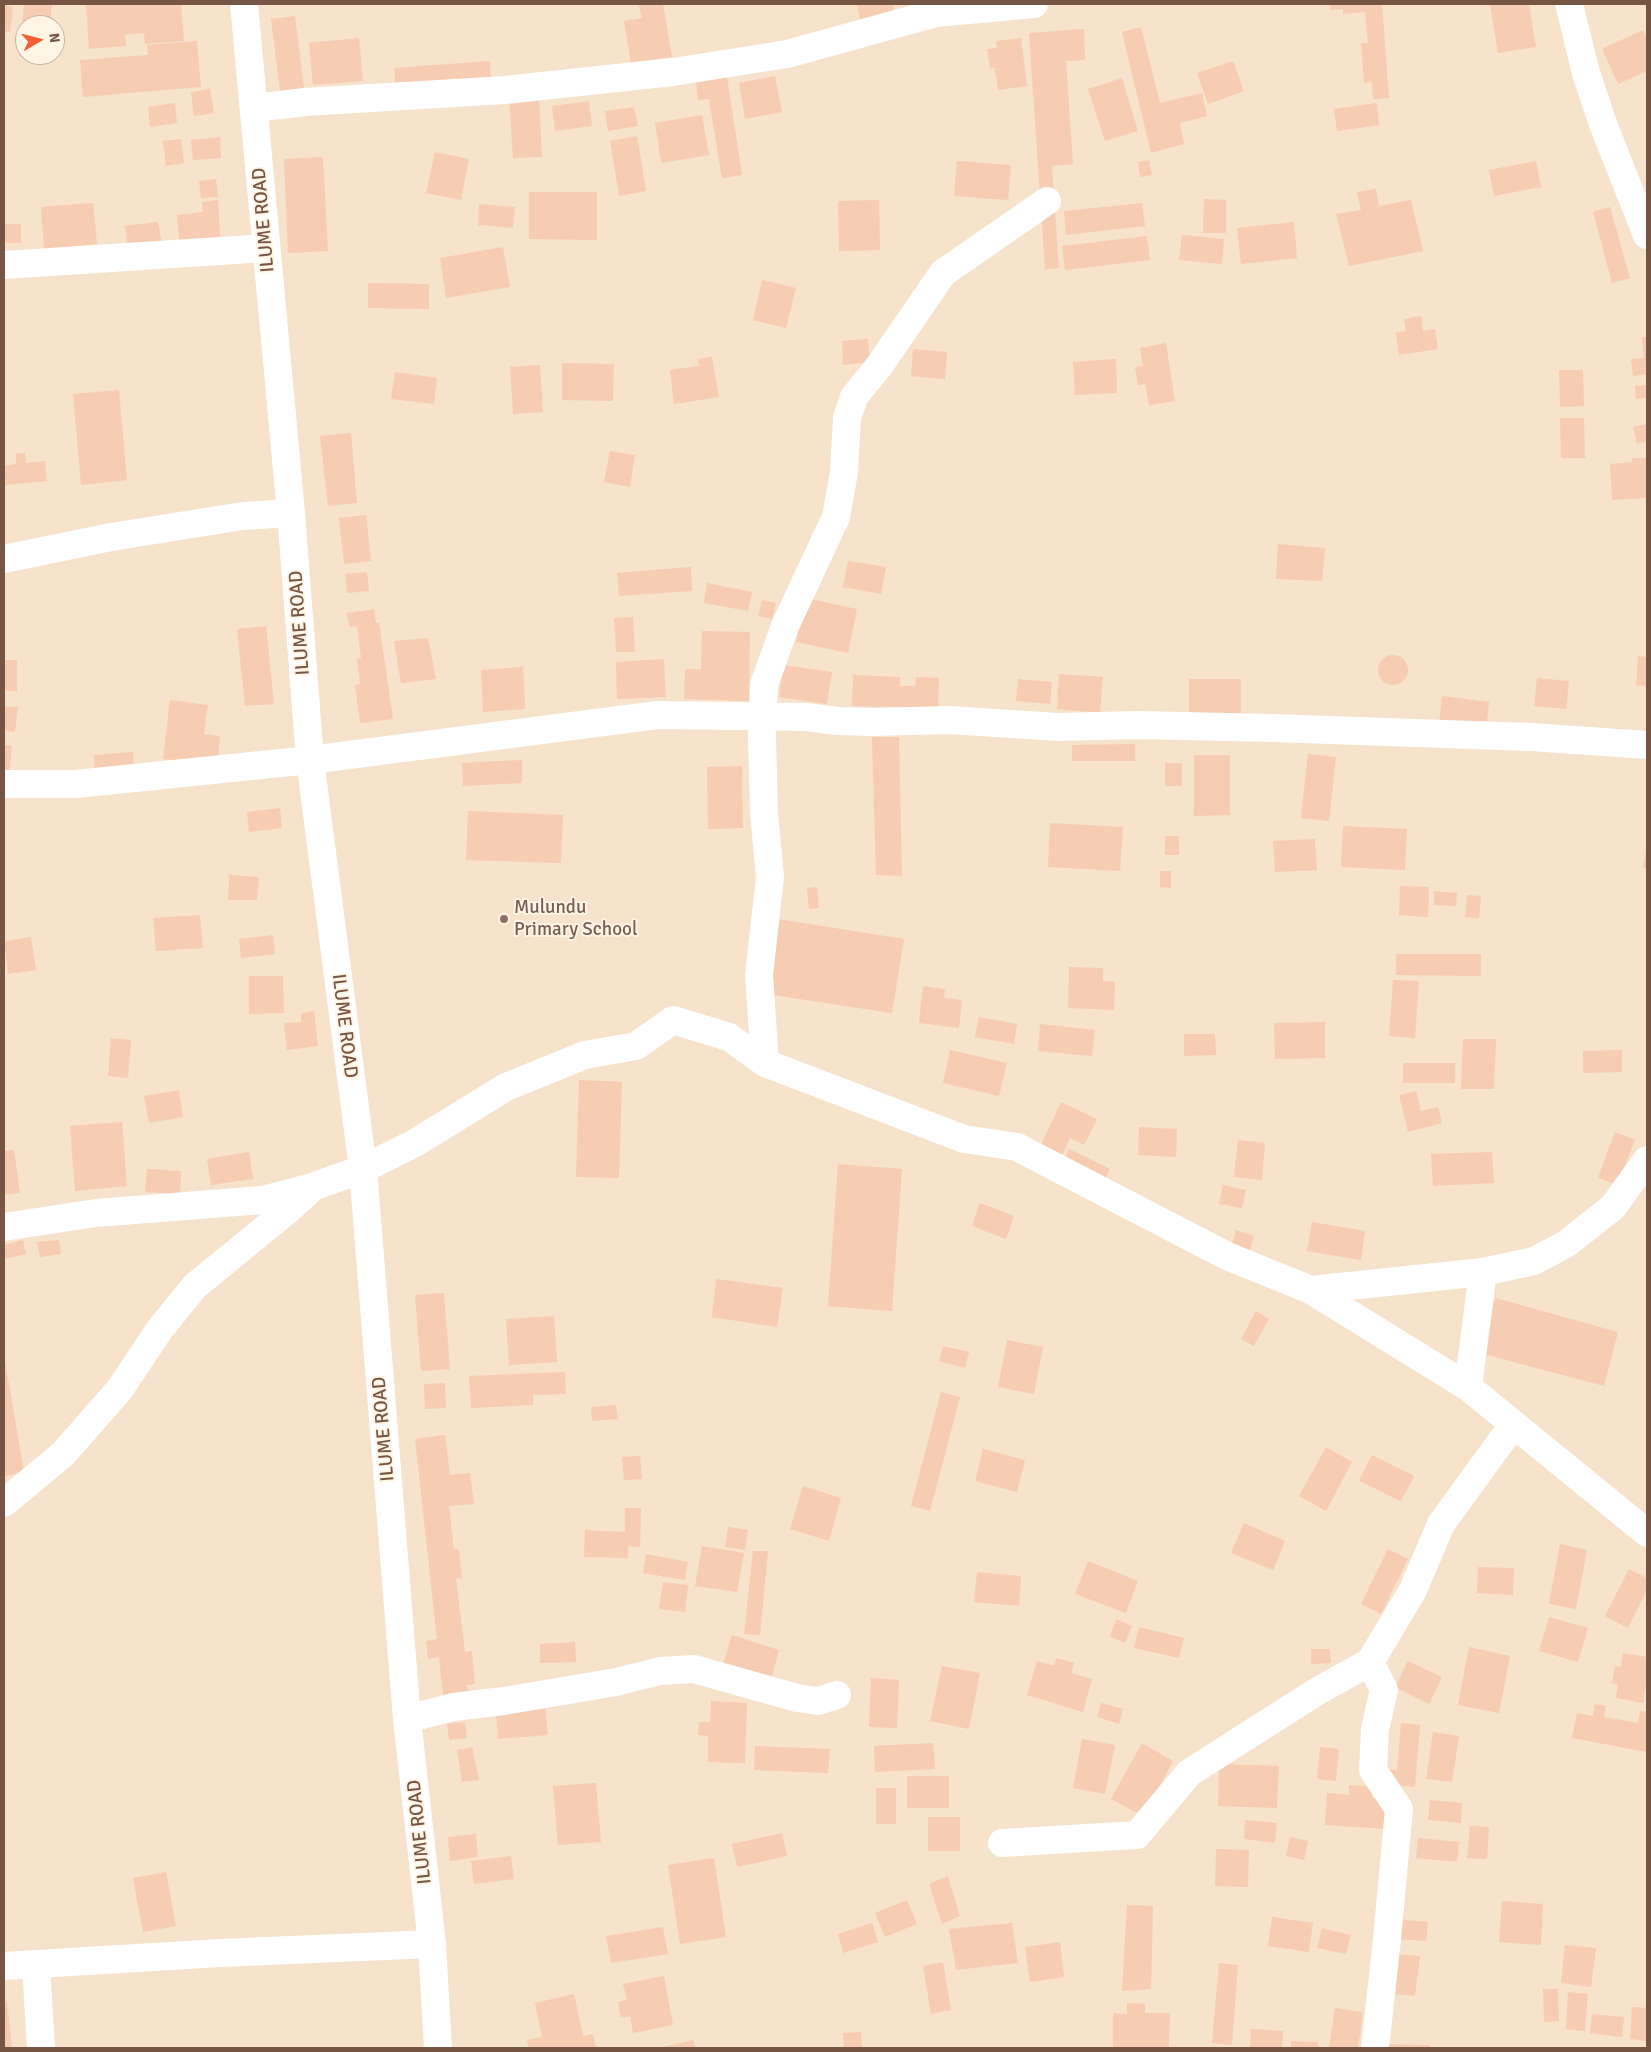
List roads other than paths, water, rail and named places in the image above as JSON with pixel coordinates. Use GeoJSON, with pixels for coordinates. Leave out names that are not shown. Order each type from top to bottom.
{"type":"FeatureCollection","features":[{"type":"Feature","properties":{"kind":"street","name":"ILUME ROAD"},"geometry":{"type":"LineString","coordinates":[[244,4],[291,513],[310,760],[363,1169],[407,1719],[432,1944],[438,2048]]}},
{"type":"Feature","properties":{"kind":"street"},"geometry":{"type":"LineString","coordinates":[[255,108],[305,102],[515,89],[673,72],[787,54],[935,8],[1034,4]]}},
{"type":"Feature","properties":{"kind":"street"},"geometry":{"type":"LineString","coordinates":[[1569,4],[1586,73],[1602,124],[1647,236]]}},
{"type":"Feature","properties":{"kind":"street"},"geometry":{"type":"LineString","coordinates":[[765,1063],[759,975],[770,877],[764,813],[764,685],[785,626],[836,517],[844,472],[847,418],[854,397],[879,366],[943,273],[1047,201]]}},
{"type":"Feature","properties":{"kind":"street"},"geometry":{"type":"LineString","coordinates":[[4,265],[266,248]]}},
{"type":"Feature","properties":{"kind":"street"},"geometry":{"type":"LineString","coordinates":[[4,559],[111,537],[243,516],[291,513]]}},
{"type":"Feature","properties":{"kind":"street"},"geometry":{"type":"LineString","coordinates":[[4,784],[76,784],[310,760],[658,715],[806,717],[838,721],[949,720],[1058,727],[1137,725],[1521,736],[1647,746]]}},
{"type":"Feature","properties":{"kind":"street"},"geometry":{"type":"LineString","coordinates":[[4,1228],[96,1213],[263,1200],[312,1187],[363,1169],[415,1143],[506,1087],[584,1055],[636,1046],[673,1020],[729,1037],[765,1063],[964,1139],[1017,1147],[1227,1256],[1311,1290],[1468,1387],[1647,1533]]}},
{"type":"Feature","properties":{"kind":"street"},"geometry":{"type":"LineString","coordinates":[[1311,1290],[1483,1272],[1534,1261],[1566,1244],[1613,1207],[1647,1160]]}},
{"type":"Feature","properties":{"kind":"street"},"geometry":{"type":"LineString","coordinates":[[4,1503],[63,1454],[120,1390],[160,1329],[195,1286],[288,1210],[312,1187]]}},
{"type":"Feature","properties":{"kind":"street"},"geometry":{"type":"LineString","coordinates":[[1468,1387],[1483,1272]]}},
{"type":"Feature","properties":{"kind":"street"},"geometry":{"type":"LineString","coordinates":[[1002,1843],[1137,1835],[1189,1773],[1316,1692],[1370,1662],[1414,1590],[1442,1524],[1513,1425]]}},
{"type":"Feature","properties":{"kind":"street"},"geometry":{"type":"LineString","coordinates":[[1370,1662],[1384,1690],[1375,1729],[1373,1770],[1399,1809],[1375,2048]]}},
{"type":"Feature","properties":{"kind":"street"},"geometry":{"type":"LineString","coordinates":[[407,1719],[453,1707],[504,1701],[669,1671],[694,1670],[797,1698],[818,1701],[837,1695]]}},
{"type":"Feature","properties":{"kind":"street"},"geometry":{"type":"LineString","coordinates":[[4,1966],[220,1953],[432,1944]]}},
{"type":"Feature","properties":{"kind":"street"},"geometry":{"type":"LineString","coordinates":[[36,1964],[41,2048]]}},
{"type":"Feature","properties":{"kind":"place","name":"Mulundu Primary School"},"geometry":{"type":"Point","coordinates":[504,919]}}]}
